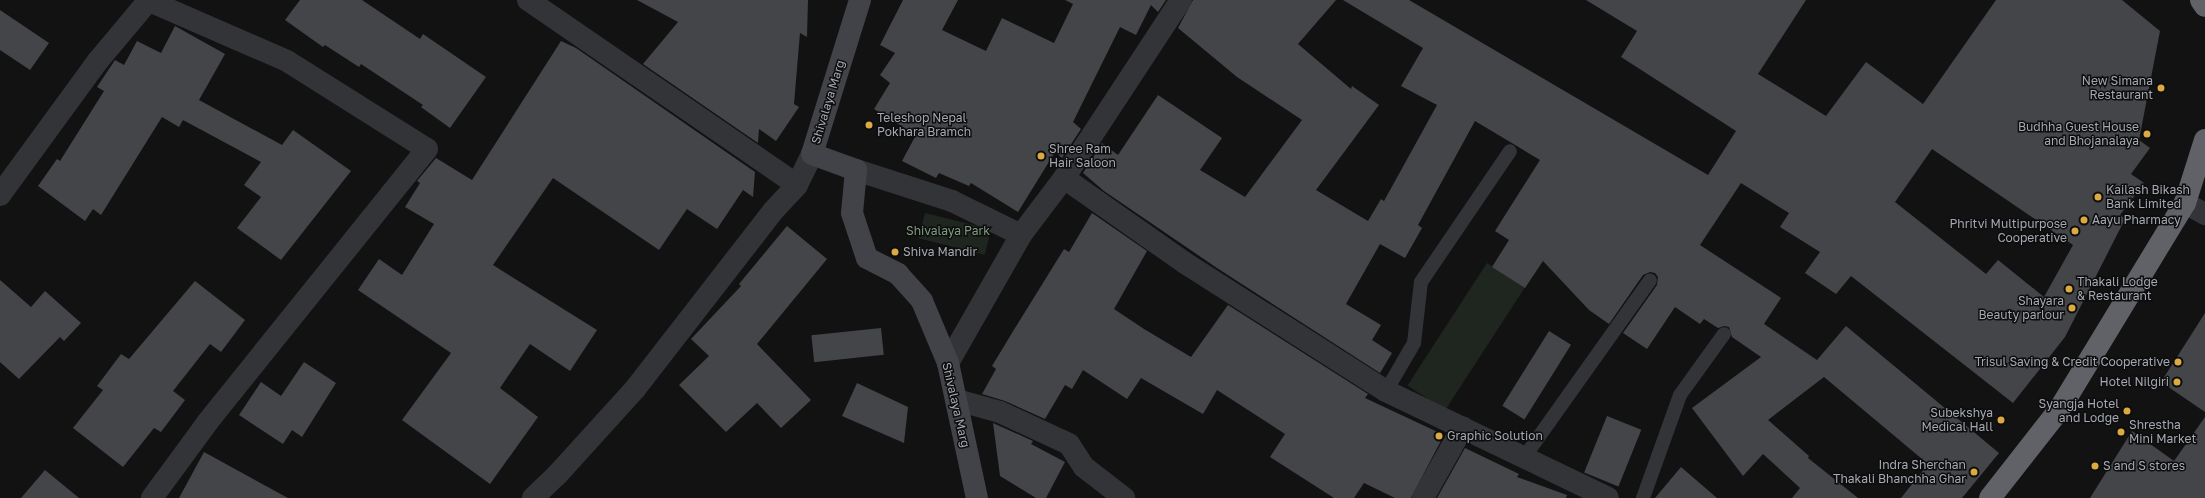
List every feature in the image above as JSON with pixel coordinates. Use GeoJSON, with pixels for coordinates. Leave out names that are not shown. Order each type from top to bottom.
{"type":"FeatureCollection","features":[{"type":"Feature","properties":{"kind":"highway"},"geometry":{"type":"LineString","coordinates":[[2201,0],[2205,6]]}},
{"type":"Feature","properties":{"kind":"highway"},"geometry":{"type":"LineString","coordinates":[[1990,498],[2059,410],[2185,203],[2205,140]]}},
{"type":"Feature","properties":{"kind":"highway"},"geometry":{"type":"LineString","coordinates":[[2185,203],[2205,188]]}},
{"type":"Feature","properties":{"kind":"main road","name":"Shivalaya Marg"},"geometry":{"type":"LineString","coordinates":[[860,0],[812,154],[856,170],[852,213],[867,258],[898,274],[922,302],[948,363],[977,498]]}},
{"type":"Feature","properties":{"kind":"street"},"geometry":{"type":"LineString","coordinates":[[0,195],[97,62],[147,0],[287,61],[427,149],[207,423],[152,498]]}},
{"type":"Feature","properties":{"kind":"street"},"geometry":{"type":"LineString","coordinates":[[528,0],[797,185]]}},
{"type":"Feature","properties":{"kind":"street"},"geometry":{"type":"LineString","coordinates":[[948,363],[1021,235],[1064,178],[1181,0]]}},
{"type":"Feature","properties":{"kind":"street"},"geometry":{"type":"LineString","coordinates":[[533,498],[557,475],[635,389],[773,211],[797,185],[812,154]]}},
{"type":"Feature","properties":{"kind":"street"},"geometry":{"type":"LineString","coordinates":[[856,170],[952,201],[1021,235]]}},
{"type":"Feature","properties":{"kind":"street"},"geometry":{"type":"LineString","coordinates":[[1064,178],[1185,263],[1386,391],[1462,427],[1523,459],[1608,498]]}},
{"type":"Feature","properties":{"kind":"street"},"geometry":{"type":"LineString","coordinates":[[2185,203],[2205,214]]}},
{"type":"Feature","properties":{"kind":"street"},"geometry":{"type":"LineString","coordinates":[[957,400],[1000,412],[1069,444],[1084,467],[1124,498]]}},
{"type":"Feature","properties":{"kind":"street"},"geometry":{"type":"LineString","coordinates":[[1423,498],[1462,427]]}},
{"type":"Feature","properties":{"kind":"lane"},"geometry":{"type":"LineString","coordinates":[[1386,391],[1414,343],[1421,282],[1510,151]]}},
{"type":"Feature","properties":{"kind":"lane"},"geometry":{"type":"LineString","coordinates":[[1523,459],[1650,280]]}},
{"type":"Feature","properties":{"kind":"lane"},"geometry":{"type":"LineString","coordinates":[[1643,498],[1680,394],[1724,334]]}},
{"type":"Feature","properties":{"kind":"green space","name":"Shivalaya Park"},"geometry":{"type":"Polygon","coordinates":[[[925,213],[991,229],[985,255],[919,238],[925,213]]]}},
{"type":"Feature","properties":{"kind":"green space"},"geometry":{"type":"Polygon","coordinates":[[[1487,263],[1525,288],[1445,410],[1407,385],[1487,263]]]}},
{"type":"Feature","properties":{"kind":"building"},"geometry":{"type":"Polygon","coordinates":[[[300,0],[362,0],[420,39],[423,34],[486,77],[450,128],[421,107],[423,105],[361,64],[359,67],[325,45],[323,47],[285,20],[300,0]]]}},
{"type":"Feature","properties":{"kind":"building"},"geometry":{"type":"Polygon","coordinates":[[[637,0],[808,0],[807,37],[800,33],[794,104],[799,107],[776,141],[759,129],[758,143],[643,64],[678,22],[637,0]]]}},
{"type":"Feature","properties":{"kind":"building"},"geometry":{"type":"Polygon","coordinates":[[[903,0],[958,0],[942,30],[986,51],[1002,18],[1054,43],[1073,4],[1065,0],[1166,0],[1158,12],[1151,5],[1136,35],[1120,27],[1073,122],[1081,129],[1062,158],[1055,152],[1018,212],[971,183],[969,186],[939,173],[936,178],[902,161],[916,135],[874,109],[890,83],[880,75],[895,53],[880,45],[903,0]]]}},
{"type":"Feature","properties":{"kind":"building"},"geometry":{"type":"Polygon","coordinates":[[[1193,0],[1336,0],[1298,44],[1351,89],[1352,86],[1379,105],[1316,190],[1368,221],[1381,199],[1384,201],[1437,105],[1401,86],[1423,48],[1343,0],[1409,0],[1708,175],[1736,131],[1621,57],[1637,31],[1586,0],[1806,0],[1758,74],[1826,116],[1866,62],[1923,104],[1996,0],[2122,0],[2160,31],[2139,140],[2150,148],[2131,174],[2144,183],[2120,215],[2125,219],[2065,337],[2013,403],[1851,276],[1836,294],[1805,273],[1820,252],[1780,227],[1789,213],[1741,183],[1700,245],[1781,298],[1764,324],[1817,360],[1846,326],[1999,453],[1962,498],[1901,498],[1928,464],[1824,377],[1768,420],[1809,456],[1808,458],[1858,498],[1792,498],[1800,488],[1763,454],[1743,476],[1692,408],[1761,357],[1732,337],[1729,327],[1724,326],[1718,328],[1704,319],[1700,324],[1675,307],[1647,349],[1623,333],[1657,285],[1658,277],[1655,273],[1650,272],[1643,275],[1609,324],[1589,310],[1543,261],[1525,288],[1492,267],[1509,240],[1495,231],[1540,160],[1475,121],[1418,225],[1422,228],[1405,258],[1380,244],[1346,304],[1381,325],[1372,340],[1392,353],[1380,373],[1217,268],[1104,191],[1083,173],[1102,143],[1118,155],[1158,95],[1222,138],[1200,170],[1245,197],[1302,120],[1237,77],[1178,28],[1193,0]],[[1932,149],[1895,202],[1986,274],[1998,260],[2044,297],[2073,245],[1932,149]]]}},
{"type":"Feature","properties":{"kind":"building"},"geometry":{"type":"Polygon","coordinates":[[[0,10],[49,43],[30,70],[0,50],[0,10]]]}},
{"type":"Feature","properties":{"kind":"building"},"geometry":{"type":"Polygon","coordinates":[[[175,26],[225,54],[199,100],[282,145],[293,130],[351,171],[281,260],[237,228],[261,197],[244,185],[261,162],[183,120],[179,127],[162,117],[101,215],[93,209],[85,221],[38,186],[57,159],[60,161],[104,91],[97,87],[115,60],[124,65],[137,41],[161,53],[175,26]]]}},
{"type":"Feature","properties":{"kind":"building"},"geometry":{"type":"Polygon","coordinates":[[[561,41],[576,48],[755,172],[753,197],[743,190],[717,229],[687,209],[659,250],[553,178],[493,265],[597,330],[570,371],[530,344],[500,388],[538,417],[490,484],[402,420],[451,353],[358,290],[379,259],[402,275],[434,224],[405,207],[420,183],[417,181],[436,158],[472,180],[561,41]]]}},
{"type":"Feature","properties":{"kind":"building"},"geometry":{"type":"Polygon","coordinates":[[[1092,213],[1147,251],[1114,309],[1144,329],[1191,357],[1228,305],[1368,394],[1365,398],[1444,435],[1411,498],[1395,498],[1364,483],[1354,498],[1334,498],[1270,457],[1285,434],[1217,390],[1203,414],[1141,378],[1127,399],[1083,370],[1072,389],[1065,385],[1045,419],[1005,401],[982,394],[996,369],[992,366],[1015,328],[1064,249],[1069,252],[1092,213]]]}},
{"type":"Feature","properties":{"kind":"building"},"geometry":{"type":"Polygon","coordinates":[[[787,226],[827,259],[757,344],[811,400],[781,428],[757,403],[726,432],[679,385],[709,356],[691,339],[741,286],[739,284],[787,226]]]}},
{"type":"Feature","properties":{"kind":"building"},"geometry":{"type":"Polygon","coordinates":[[[0,280],[31,307],[45,291],[81,323],[64,341],[60,337],[19,379],[0,362],[0,280]]]}},
{"type":"Feature","properties":{"kind":"building"},"geometry":{"type":"Polygon","coordinates":[[[195,281],[245,320],[221,352],[210,344],[173,391],[185,400],[161,432],[154,428],[123,467],[73,428],[103,390],[97,386],[121,354],[129,359],[195,281]]]}},
{"type":"Feature","properties":{"kind":"building"},"geometry":{"type":"Polygon","coordinates":[[[2205,313],[2205,412],[2161,382],[2205,313]]]}},
{"type":"Feature","properties":{"kind":"building"},"geometry":{"type":"Polygon","coordinates":[[[881,328],[884,355],[814,362],[811,335],[881,328]]]}},
{"type":"Feature","properties":{"kind":"building"},"geometry":{"type":"Polygon","coordinates":[[[1549,331],[1571,345],[1524,419],[1502,406],[1549,331]]]}},
{"type":"Feature","properties":{"kind":"building"},"geometry":{"type":"Polygon","coordinates":[[[304,362],[336,383],[302,437],[292,430],[283,444],[239,415],[261,382],[281,396],[304,362]]]}},
{"type":"Feature","properties":{"kind":"building"},"geometry":{"type":"Polygon","coordinates":[[[857,383],[908,407],[904,443],[842,416],[857,383]]]}},
{"type":"Feature","properties":{"kind":"building"},"geometry":{"type":"Polygon","coordinates":[[[1607,416],[1641,430],[1618,486],[1584,473],[1607,416]]]}},
{"type":"Feature","properties":{"kind":"building"},"geometry":{"type":"Polygon","coordinates":[[[2205,417],[2205,498],[2090,498],[2132,431],[2174,461],[2205,417]]]}},
{"type":"Feature","properties":{"kind":"building"},"geometry":{"type":"Polygon","coordinates":[[[993,423],[1033,441],[1031,444],[1065,462],[1046,498],[1036,498],[1000,476],[993,423]]]}},
{"type":"Feature","properties":{"kind":"building"},"geometry":{"type":"Polygon","coordinates":[[[1465,448],[1519,474],[1517,477],[1567,495],[1566,498],[1437,498],[1465,448]]]}},
{"type":"Feature","properties":{"kind":"building"},"geometry":{"type":"Polygon","coordinates":[[[204,452],[288,498],[179,498],[204,452]]]}},
{"type":"Feature","properties":{"kind":"building"},"geometry":{"type":"Polygon","coordinates":[[[1681,467],[1717,498],[1655,498],[1681,467]]]}},
{"type":"Feature","properties":{"kind":"building"},"geometry":{"type":"Polygon","coordinates":[[[45,470],[79,498],[21,498],[45,470]]]}},
{"type":"Feature","properties":{"kind":"place","name":"New Simana Restaurant"},"geometry":{"type":"Point","coordinates":[2161,88]}},
{"type":"Feature","properties":{"kind":"place","name":"Teleshop Nepal Pokhara Bramch"},"geometry":{"type":"Point","coordinates":[869,125]}},
{"type":"Feature","properties":{"kind":"place","name":"Budhha Guest House and Bhojanalaya"},"geometry":{"type":"Point","coordinates":[2147,134]}},
{"type":"Feature","properties":{"kind":"place","name":"Shree Ram Hair Saloon"},"geometry":{"type":"Point","coordinates":[1041,156]}},
{"type":"Feature","properties":{"kind":"place","name":"Kailash Bikash Bank Limited"},"geometry":{"type":"Point","coordinates":[2098,197]}},
{"type":"Feature","properties":{"kind":"place","name":"Aayu Pharmacy"},"geometry":{"type":"Point","coordinates":[2084,220]}},
{"type":"Feature","properties":{"kind":"place","name":"Phritvi Multipurpose Cooperative"},"geometry":{"type":"Point","coordinates":[2075,231]}},
{"type":"Feature","properties":{"kind":"place","name":"Shiva Mandir"},"geometry":{"type":"Point","coordinates":[895,252]}},
{"type":"Feature","properties":{"kind":"place","name":"Thakali Lodge & Restaurant"},"geometry":{"type":"Point","coordinates":[2069,289]}},
{"type":"Feature","properties":{"kind":"place","name":"Shayara Beauty parlour"},"geometry":{"type":"Point","coordinates":[2072,308]}},
{"type":"Feature","properties":{"kind":"place","name":"Trisul Saving & Credit Cooperative"},"geometry":{"type":"Point","coordinates":[2178,362]}},
{"type":"Feature","properties":{"kind":"place","name":"Hotel Nilgiri"},"geometry":{"type":"Point","coordinates":[2177,382]}},
{"type":"Feature","properties":{"kind":"place","name":"Syangja Hotel and Lodge"},"geometry":{"type":"Point","coordinates":[2127,411]}},
{"type":"Feature","properties":{"kind":"place","name":"Subekshya Medical Hall"},"geometry":{"type":"Point","coordinates":[2001,420]}},
{"type":"Feature","properties":{"kind":"place","name":"Shrestha Mini Market"},"geometry":{"type":"Point","coordinates":[2121,432]}},
{"type":"Feature","properties":{"kind":"place","name":"Graphic Solution"},"geometry":{"type":"Point","coordinates":[1439,436]}},
{"type":"Feature","properties":{"kind":"place","name":"S and S stores"},"geometry":{"type":"Point","coordinates":[2095,466]}},
{"type":"Feature","properties":{"kind":"place","name":"Indra Sherchan Thakali Bhanchha Ghar"},"geometry":{"type":"Point","coordinates":[1974,472]}}]}
